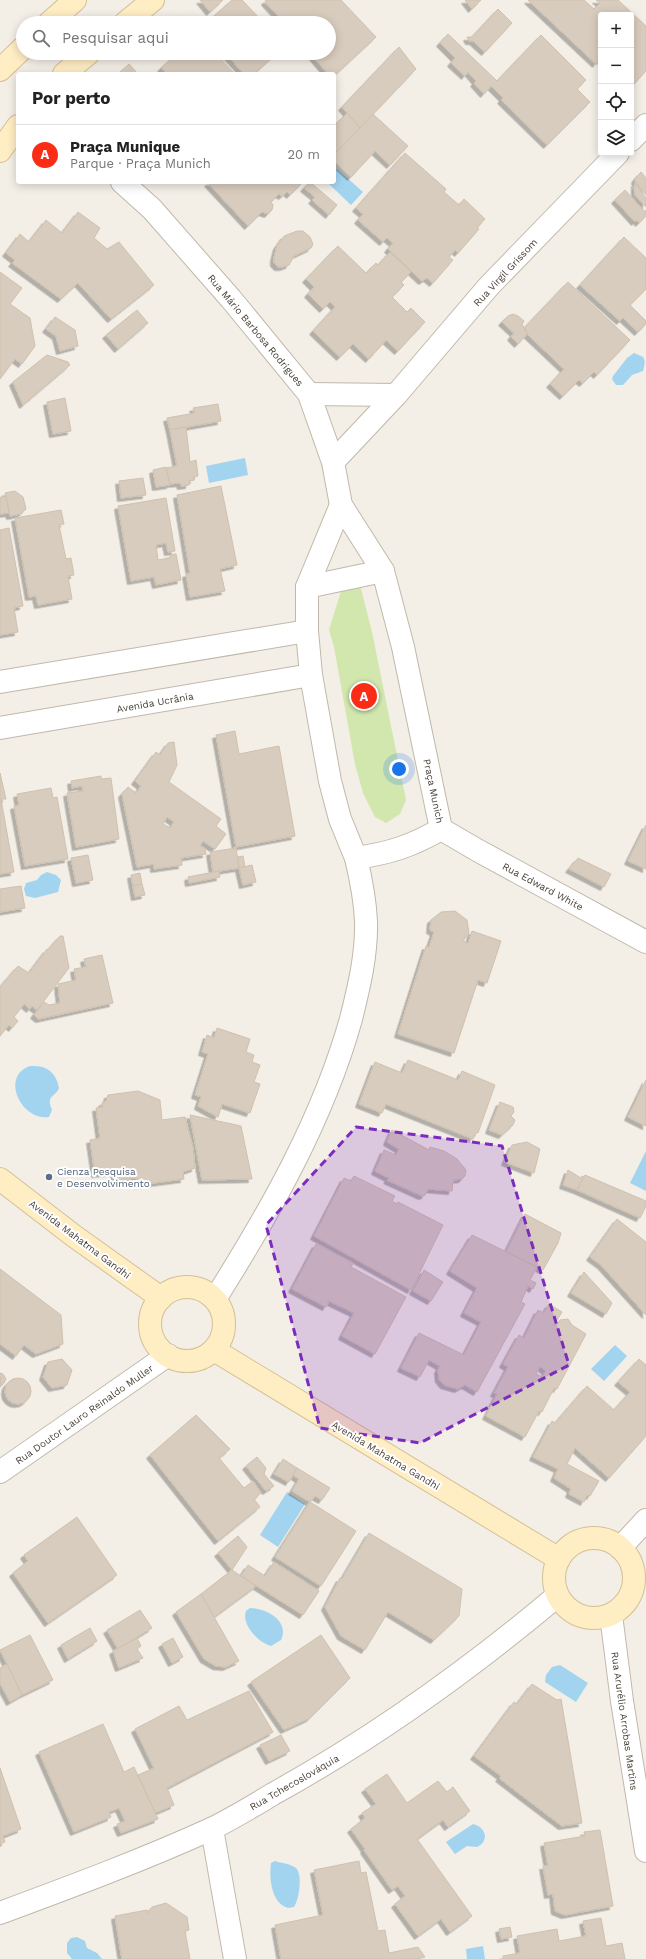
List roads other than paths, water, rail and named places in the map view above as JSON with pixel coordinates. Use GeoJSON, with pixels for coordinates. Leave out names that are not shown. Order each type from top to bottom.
{"type":"FeatureCollection","features":[{"type":"Feature","properties":{"kind":"street"},"geometry":{"type":"LineString","coordinates":[[57,16],[75,0]]}},
{"type":"Feature","properties":{"kind":"street"},"geometry":{"type":"LineString","coordinates":[[134,16],[153,0]]}},
{"type":"Feature","properties":{"kind":"street"},"geometry":{"type":"LineString","coordinates":[[0,70],[16,55]]}},
{"type":"Feature","properties":{"kind":"street"},"geometry":{"type":"LineString","coordinates":[[66,72],[81,60]]}},
{"type":"Feature","properties":{"kind":"street"},"geometry":{"type":"LineString","coordinates":[[634,137],[646,125]]}},
{"type":"Feature","properties":{"kind":"street"},"geometry":{"type":"LineString","coordinates":[[0,151],[16,129]]}},
{"type":"Feature","properties":{"kind":"street","name":"Rua Virgil Grissom"},"geometry":{"type":"LineString","coordinates":[[333,462],[396,396],[489,286],[615,156]]}},
{"type":"Feature","properties":{"kind":"street","name":"Rua Mário Barbosa Rodrigues"},"geometry":{"type":"LineString","coordinates":[[124,184],[152,209],[226,293],[309,394],[333,462],[341,505]]}},
{"type":"Feature","properties":{"kind":"street"},"geometry":{"type":"LineString","coordinates":[[309,394],[396,396]]}},
{"type":"Feature","properties":{"kind":"street"},"geometry":{"type":"LineString","coordinates":[[215,1299],[246,1251],[288,1173],[332,1081],[358,991],[365,949],[365,896],[356,858],[340,819],[330,781],[311,676],[307,631],[307,586],[341,505]]}},
{"type":"Feature","properties":{"kind":"street","name":"Praça Munich"},"geometry":{"type":"LineString","coordinates":[[341,505],[383,572],[403,647],[441,829],[422,840],[390,853],[356,858]]}},
{"type":"Feature","properties":{"kind":"street"},"geometry":{"type":"LineString","coordinates":[[307,586],[383,572]]}},
{"type":"Feature","properties":{"kind":"street"},"geometry":{"type":"LineString","coordinates":[[0,682],[307,631]]}},
{"type":"Feature","properties":{"kind":"street","name":"Avenida Ucrânia"},"geometry":{"type":"LineString","coordinates":[[0,728],[311,676]]}},
{"type":"Feature","properties":{"kind":"street","name":"Rua Edward White"},"geometry":{"type":"LineString","coordinates":[[441,829],[646,942]]}},
{"type":"Feature","properties":{"kind":"street","name":"Avenida Mahatma Gandhi"},"geometry":{"type":"LineString","coordinates":[[0,1179],[74,1236],[161,1298]]}},
{"type":"Feature","properties":{"kind":"street"},"geometry":{"type":"LineString","coordinates":[[188,1287],[201,1289],[215,1299],[220,1307],[224,1324],[223,1334],[214,1350],[202,1358],[188,1361],[168,1355],[155,1342],[150,1324],[153,1310],[161,1298],[175,1289],[188,1287]]}},
{"type":"Feature","properties":{"kind":"street","name":"Avenida Mahatma Gandhi"},"geometry":{"type":"LineString","coordinates":[[214,1350],[559,1559]]}},
{"type":"Feature","properties":{"kind":"street","name":"Rua Doutor Lauro Reinaldo Muller"},"geometry":{"type":"LineString","coordinates":[[0,1472],[168,1355]]}},
{"type":"Feature","properties":{"kind":"street"},"geometry":{"type":"LineString","coordinates":[[620,1548],[646,1520]]}},
{"type":"Feature","properties":{"kind":"street"},"geometry":{"type":"LineString","coordinates":[[594,1538],[608,1541],[620,1548],[629,1559],[639,1592],[611,1615],[596,1618],[580,1616],[567,1608],[558,1596],[554,1573],[559,1559],[568,1548],[580,1541],[594,1538]]}},
{"type":"Feature","properties":{"kind":"street","name":"Rua Tchecoslováquia"},"geometry":{"type":"LineString","coordinates":[[0,1913],[59,1891],[212,1828],[329,1764],[360,1744],[520,1627],[558,1596]]}},
{"type":"Feature","properties":{"kind":"street","name":"Rua Arurélio Arrobas Martins"},"geometry":{"type":"LineString","coordinates":[[611,1615],[622,1701],[646,1851]]}},
{"type":"Feature","properties":{"kind":"street"},"geometry":{"type":"LineString","coordinates":[[212,1828],[235,1959]]}},
{"type":"Feature","properties":{"kind":"water"},"geometry":{"type":"Polygon","coordinates":[[[337,169],[363,192],[351,205],[329,184],[336,184],[337,169]]]}},
{"type":"Feature","properties":{"kind":"water"},"geometry":{"type":"Polygon","coordinates":[[[634,353],[643,357],[645,362],[643,371],[632,375],[623,385],[616,385],[612,379],[613,376],[627,358],[634,353]]]}},
{"type":"Feature","properties":{"kind":"water"},"geometry":{"type":"Polygon","coordinates":[[[245,458],[248,475],[209,483],[206,466],[245,458]]]}},
{"type":"Feature","properties":{"kind":"water"},"geometry":{"type":"Polygon","coordinates":[[[47,872],[56,875],[61,880],[58,892],[35,898],[26,896],[24,889],[26,883],[37,880],[41,875],[47,872]]]}},
{"type":"Feature","properties":{"kind":"water"},"geometry":{"type":"Polygon","coordinates":[[[30,1066],[46,1068],[53,1074],[58,1082],[59,1088],[50,1099],[52,1110],[49,1117],[39,1116],[30,1112],[18,1097],[15,1088],[16,1079],[21,1071],[30,1066]]]}},
{"type":"Feature","properties":{"kind":"water"},"geometry":{"type":"Polygon","coordinates":[[[646,1151],[646,1191],[630,1183],[646,1151]]]}},
{"type":"Feature","properties":{"kind":"water"},"geometry":{"type":"Polygon","coordinates":[[[615,1345],[627,1356],[604,1381],[591,1369],[615,1345]]]}},
{"type":"Feature","properties":{"kind":"water"},"geometry":{"type":"Polygon","coordinates":[[[287,1492],[305,1504],[278,1547],[260,1535],[287,1492]]]}},
{"type":"Feature","properties":{"kind":"water"},"geometry":{"type":"Polygon","coordinates":[[[250,1608],[263,1610],[275,1617],[282,1627],[283,1633],[281,1640],[271,1646],[261,1641],[252,1633],[246,1622],[245,1616],[246,1611],[250,1608]]]}},
{"type":"Feature","properties":{"kind":"water"},"geometry":{"type":"Polygon","coordinates":[[[560,1665],[588,1683],[576,1702],[545,1682],[546,1675],[552,1667],[560,1665]]]}},
{"type":"Feature","properties":{"kind":"water"},"geometry":{"type":"Polygon","coordinates":[[[473,1824],[481,1828],[485,1834],[484,1841],[477,1847],[467,1846],[455,1854],[446,1842],[473,1824]]]}},
{"type":"Feature","properties":{"kind":"water"},"geometry":{"type":"Polygon","coordinates":[[[275,1861],[296,1868],[298,1871],[300,1888],[294,1907],[288,1908],[282,1905],[278,1901],[272,1889],[270,1869],[271,1863],[275,1861]]]}},
{"type":"Feature","properties":{"kind":"water"},"geometry":{"type":"Polygon","coordinates":[[[77,1937],[85,1941],[87,1948],[97,1953],[102,1959],[72,1959],[67,1953],[67,1943],[71,1938],[77,1937]]]}},
{"type":"Feature","properties":{"kind":"water"},"geometry":{"type":"Polygon","coordinates":[[[483,1946],[485,1959],[467,1959],[466,1949],[483,1946]]]}},
{"type":"Feature","properties":{"kind":"place","name":"Praça Munique"},"geometry":{"type":"Point","coordinates":[364,696]}},
{"type":"Feature","properties":{"kind":"place","name":"Cienza Pesquisa e Desenvolvimento"},"geometry":{"type":"Point","coordinates":[49,1177]}}]}
